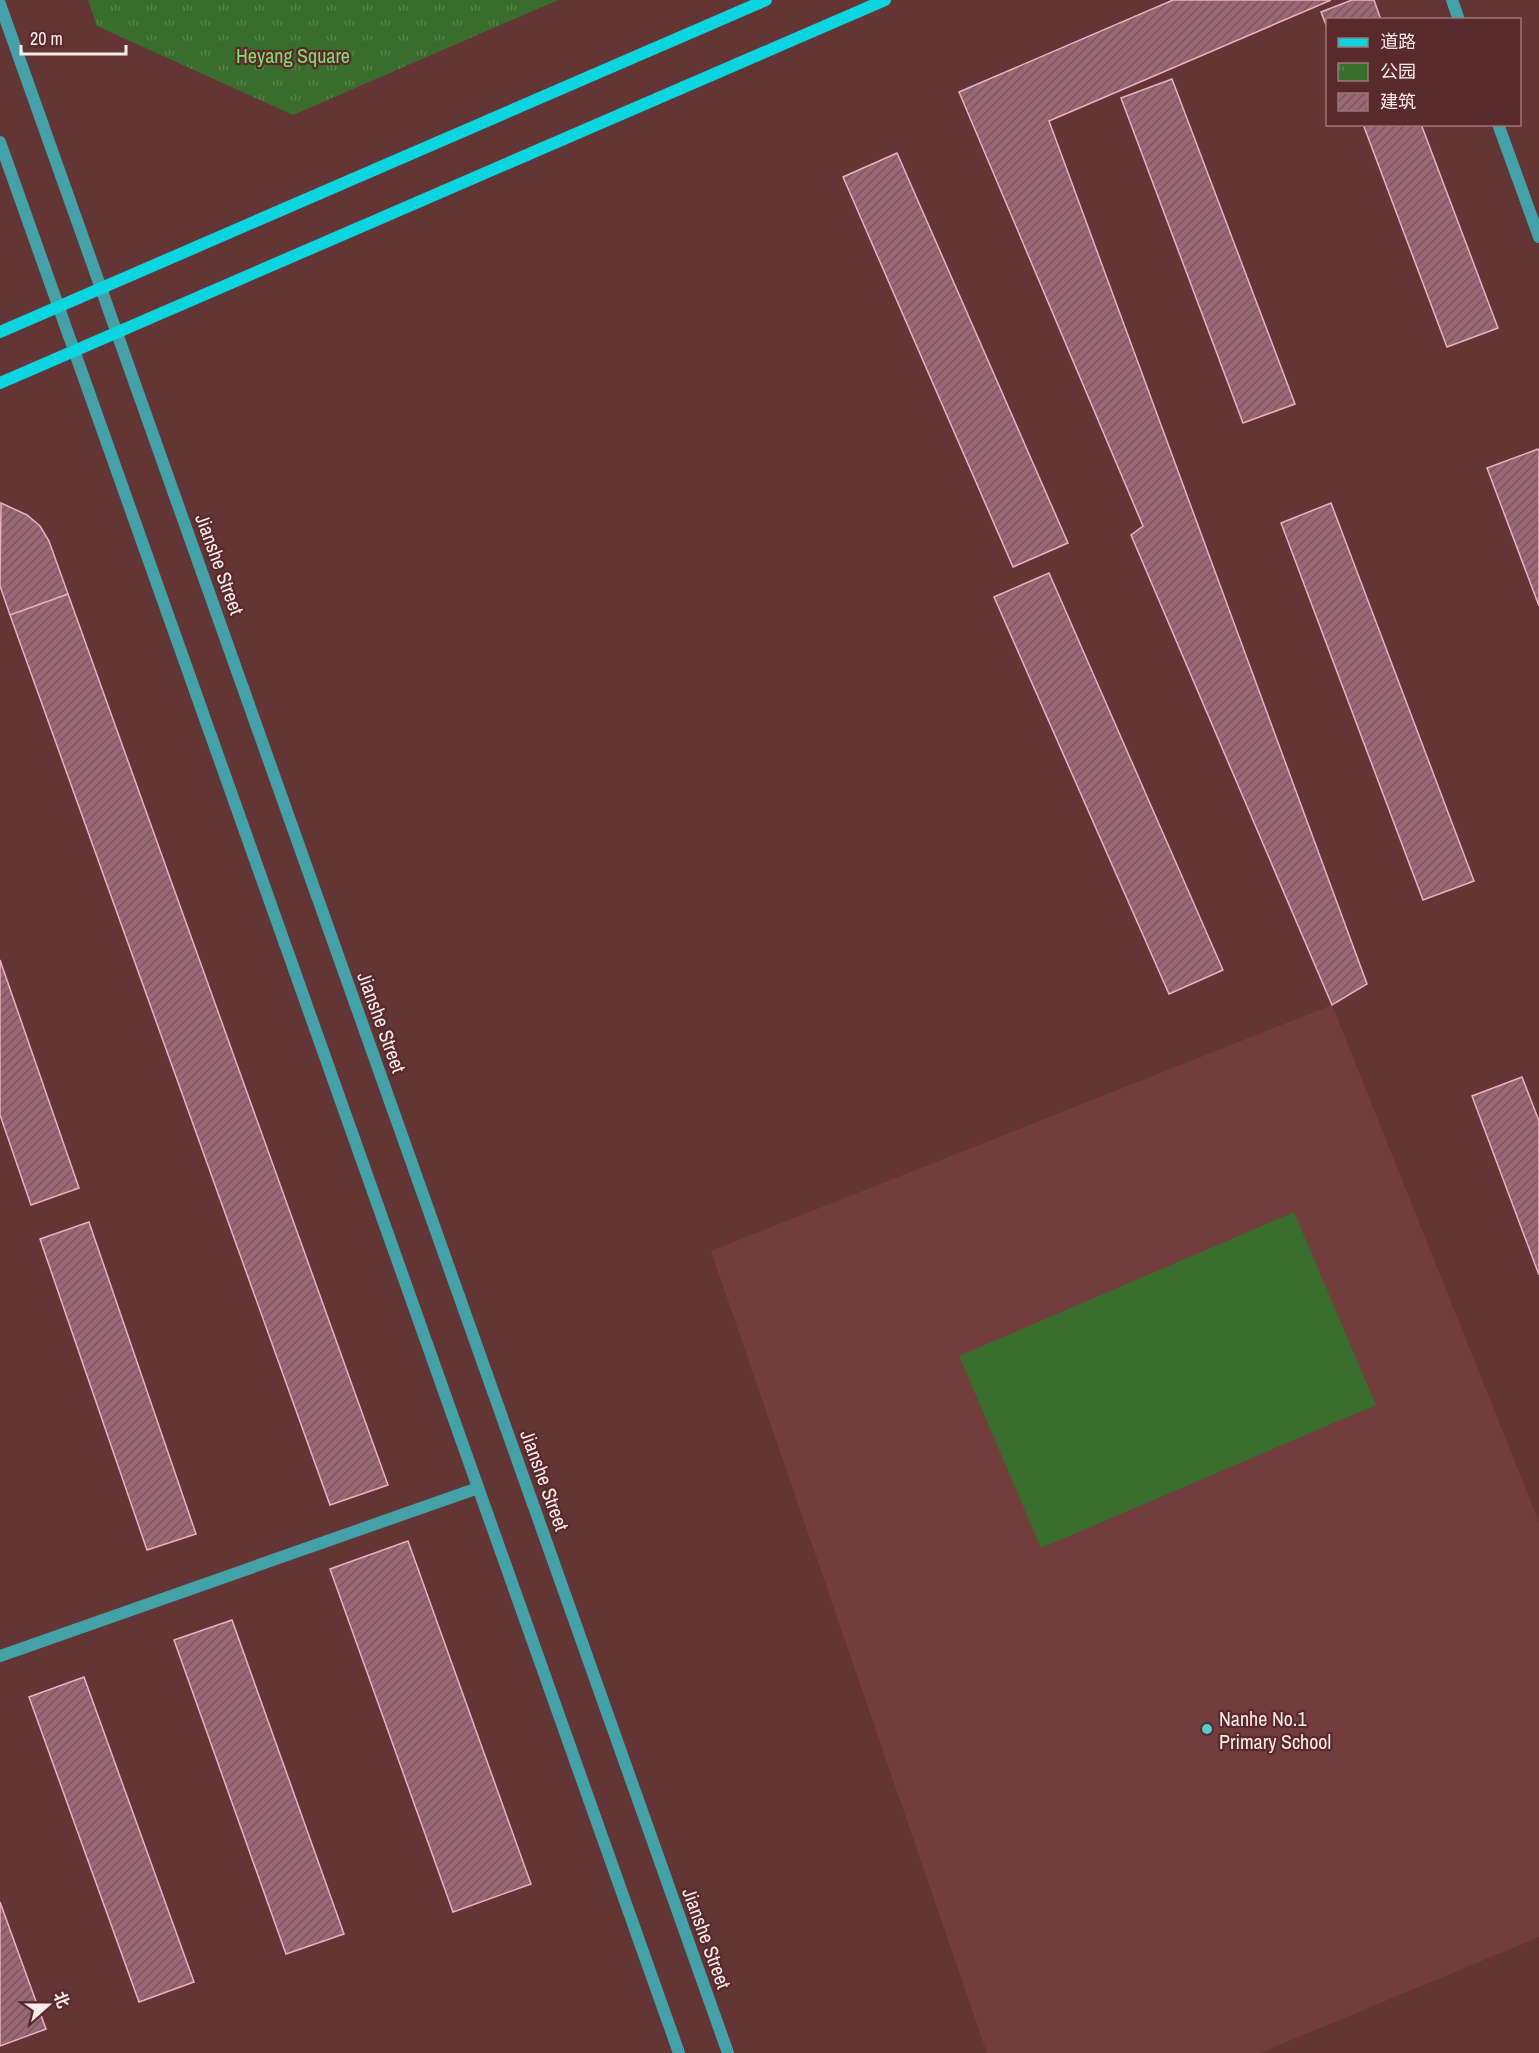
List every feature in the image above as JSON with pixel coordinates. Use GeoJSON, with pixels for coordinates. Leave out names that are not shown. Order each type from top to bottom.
{"type":"FeatureCollection","features":[{"type":"Feature","properties":{"kind":"main road"},"geometry":{"type":"LineString","coordinates":[[0,332],[766,0]]}},
{"type":"Feature","properties":{"kind":"main road"},"geometry":{"type":"LineString","coordinates":[[0,383],[885,0]]}},
{"type":"Feature","properties":{"kind":"street"},"geometry":{"type":"LineString","coordinates":[[1452,0],[1458,18]]}},
{"type":"Feature","properties":{"kind":"street","name":"Jianshe Street"},"geometry":{"type":"LineString","coordinates":[[0,4],[728,2053]]}},
{"type":"Feature","properties":{"kind":"street"},"geometry":{"type":"LineString","coordinates":[[1499,126],[1539,237]]}},
{"type":"Feature","properties":{"kind":"street"},"geometry":{"type":"LineString","coordinates":[[0,142],[678,2053]]}},
{"type":"Feature","properties":{"kind":"street"},"geometry":{"type":"LineString","coordinates":[[0,1656],[478,1488]]}},
{"type":"Feature","properties":{"kind":"shaded area","name":"Nanhe No.1 Primary School"},"geometry":{"type":"Polygon","coordinates":[[[1332,1005],[1539,1522],[1539,1937],[1260,2053],[987,2053],[711,1251],[1332,1005]]]}},
{"type":"Feature","properties":{"kind":"green space","name":"Heyang Square"},"geometry":{"type":"Polygon","coordinates":[[[88,0],[558,0],[293,115],[97,26],[88,0]]]}},
{"type":"Feature","properties":{"kind":"green space"},"geometry":{"type":"Polygon","coordinates":[[[1294,1212],[1376,1405],[1041,1548],[959,1356],[1294,1212]]]}},
{"type":"Feature","properties":{"kind":"building"},"geometry":{"type":"Polygon","coordinates":[[[1173,0],[1331,0],[1049,121],[1367,984],[1332,1005],[1131,535],[1143,526],[959,92],[1173,0]]]}},
{"type":"Feature","properties":{"kind":"building"},"geometry":{"type":"Polygon","coordinates":[[[1352,0],[1374,0],[1380,18],[1326,18],[1326,25],[1321,12],[1352,0]]]}},
{"type":"Feature","properties":{"kind":"building"},"geometry":{"type":"Polygon","coordinates":[[[1172,79],[1295,404],[1243,423],[1121,98],[1172,79]]]}},
{"type":"Feature","properties":{"kind":"building"},"geometry":{"type":"Polygon","coordinates":[[[1364,126],[1422,126],[1498,328],[1447,347],[1364,126]]]}},
{"type":"Feature","properties":{"kind":"building"},"geometry":{"type":"Polygon","coordinates":[[[897,153],[1068,543],[1013,567],[843,177],[897,153]]]}},
{"type":"Feature","properties":{"kind":"building"},"geometry":{"type":"Polygon","coordinates":[[[1538,449],[1539,452],[1539,606],[1487,468],[1538,449]]]}},
{"type":"Feature","properties":{"kind":"building"},"geometry":{"type":"Polygon","coordinates":[[[1,503],[27,515],[40,526],[49,541],[68,594],[10,615],[0,586],[1,503]]]}},
{"type":"Feature","properties":{"kind":"building"},"geometry":{"type":"Polygon","coordinates":[[[1331,503],[1474,881],[1423,900],[1281,523],[1331,503]]]}},
{"type":"Feature","properties":{"kind":"building"},"geometry":{"type":"Polygon","coordinates":[[[1049,573],[1223,970],[1169,994],[994,597],[1049,573]]]}},
{"type":"Feature","properties":{"kind":"building"},"geometry":{"type":"Polygon","coordinates":[[[68,594],[388,1485],[330,1505],[10,615],[68,594]]]}},
{"type":"Feature","properties":{"kind":"building"},"geometry":{"type":"Polygon","coordinates":[[[0,960],[79,1188],[31,1205],[0,1115],[0,960]]]}},
{"type":"Feature","properties":{"kind":"building"},"geometry":{"type":"Polygon","coordinates":[[[1522,1077],[1539,1121],[1539,1275],[1472,1096],[1522,1077]]]}},
{"type":"Feature","properties":{"kind":"building"},"geometry":{"type":"Polygon","coordinates":[[[89,1222],[196,1534],[147,1550],[40,1239],[89,1222]]]}},
{"type":"Feature","properties":{"kind":"building"},"geometry":{"type":"Polygon","coordinates":[[[408,1541],[531,1884],[453,1912],[330,1569],[408,1541]]]}},
{"type":"Feature","properties":{"kind":"building"},"geometry":{"type":"Polygon","coordinates":[[[232,1620],[344,1934],[286,1954],[174,1640],[232,1620]]]}},
{"type":"Feature","properties":{"kind":"building"},"geometry":{"type":"Polygon","coordinates":[[[84,1677],[194,1982],[139,2002],[29,1697],[84,1677]]]}},
{"type":"Feature","properties":{"kind":"building"},"geometry":{"type":"Polygon","coordinates":[[[0,1902],[46,2029],[0,2046],[0,1902]]]}},
{"type":"Feature","properties":{"kind":"place","name":"Nanhe No.1 Primary School"},"geometry":{"type":"Point","coordinates":[1207,1729]}}]}
